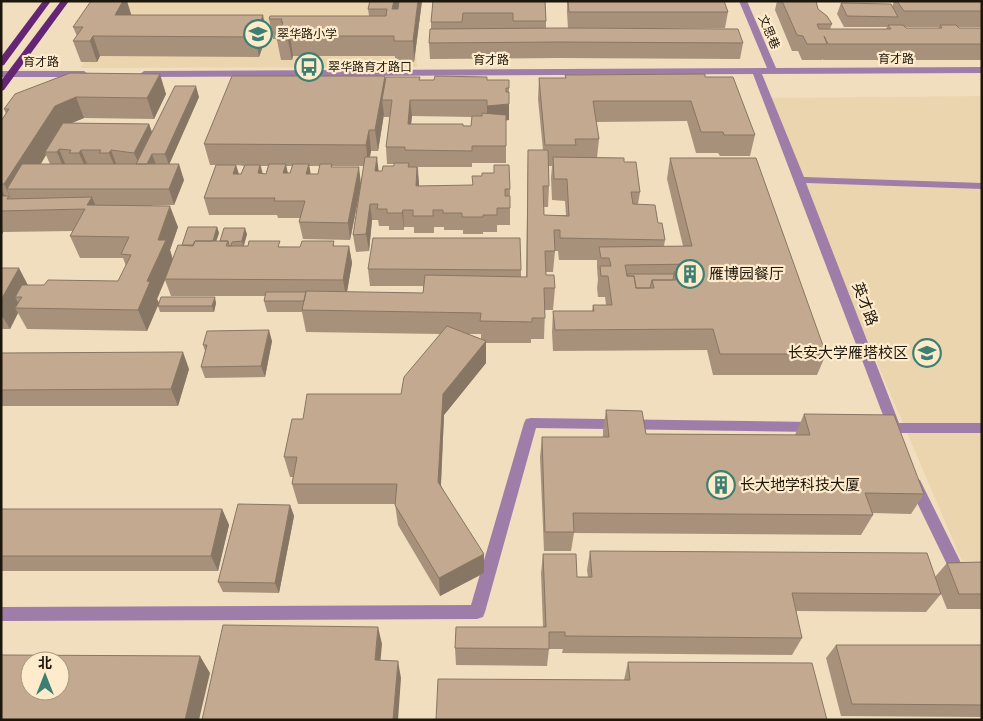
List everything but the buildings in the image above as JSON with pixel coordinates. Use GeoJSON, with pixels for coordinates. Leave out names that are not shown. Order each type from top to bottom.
{"type":"FeatureCollection","features":[{"type":"Feature","properties":{"kind":"main road"},"geometry":{"type":"LineString","coordinates":[[1,63],[47,1]]}},
{"type":"Feature","properties":{"kind":"main road"},"geometry":{"type":"LineString","coordinates":[[1,88],[65,1]]}},
{"type":"Feature","properties":{"kind":"street","name":"文思巷"},"geometry":{"type":"LineString","coordinates":[[743,1],[773,72]]}},
{"type":"Feature","properties":{"kind":"street","name":"育才路"},"geometry":{"type":"LineString","coordinates":[[131,74],[982,70]]}},
{"type":"Feature","properties":{"kind":"street","name":"英才路"},"geometry":{"type":"LineString","coordinates":[[756,72],[800,180],[901,445]]}},
{"type":"Feature","properties":{"kind":"street","name":"育才路"},"geometry":{"type":"LineString","coordinates":[[1,74],[92,74]]}},
{"type":"Feature","properties":{"kind":"street"},"geometry":{"type":"LineString","coordinates":[[800,180],[982,186]]}},
{"type":"Feature","properties":{"kind":"street"},"geometry":{"type":"LineString","coordinates":[[1,614],[477,612],[531,423],[825,427]]}},
{"type":"Feature","properties":{"kind":"street"},"geometry":{"type":"LineString","coordinates":[[865,427],[982,428]]}},
{"type":"Feature","properties":{"kind":"street"},"geometry":{"type":"LineString","coordinates":[[911,472],[921,498],[959,574]]}},
{"type":"Feature","properties":{"kind":"shaded area","name":"翠华路小学"},"geometry":{"type":"Polygon","coordinates":[[[122,1],[413,1],[417,67],[80,68],[122,1]]]}},
{"type":"Feature","properties":{"kind":"shaded area","name":"长安大学雁塔校区"},"geometry":{"type":"Polygon","coordinates":[[[982,96],[982,608],[764,98],[982,96]]]}},
{"type":"Feature","properties":{"kind":"place","name":"翠华路小学"},"geometry":{"type":"Point","coordinates":[258,34]}},
{"type":"Feature","properties":{"kind":"place","name":"翠华路育才路口"},"geometry":{"type":"Point","coordinates":[309,67]}},
{"type":"Feature","properties":{"kind":"place","name":"雁博园餐厅"},"geometry":{"type":"Point","coordinates":[690,274]}},
{"type":"Feature","properties":{"kind":"place","name":"长安大学雁塔校区"},"geometry":{"type":"Point","coordinates":[927,353]}},
{"type":"Feature","properties":{"kind":"place","name":"长大地学科技大厦"},"geometry":{"type":"Point","coordinates":[721,485]}}]}
